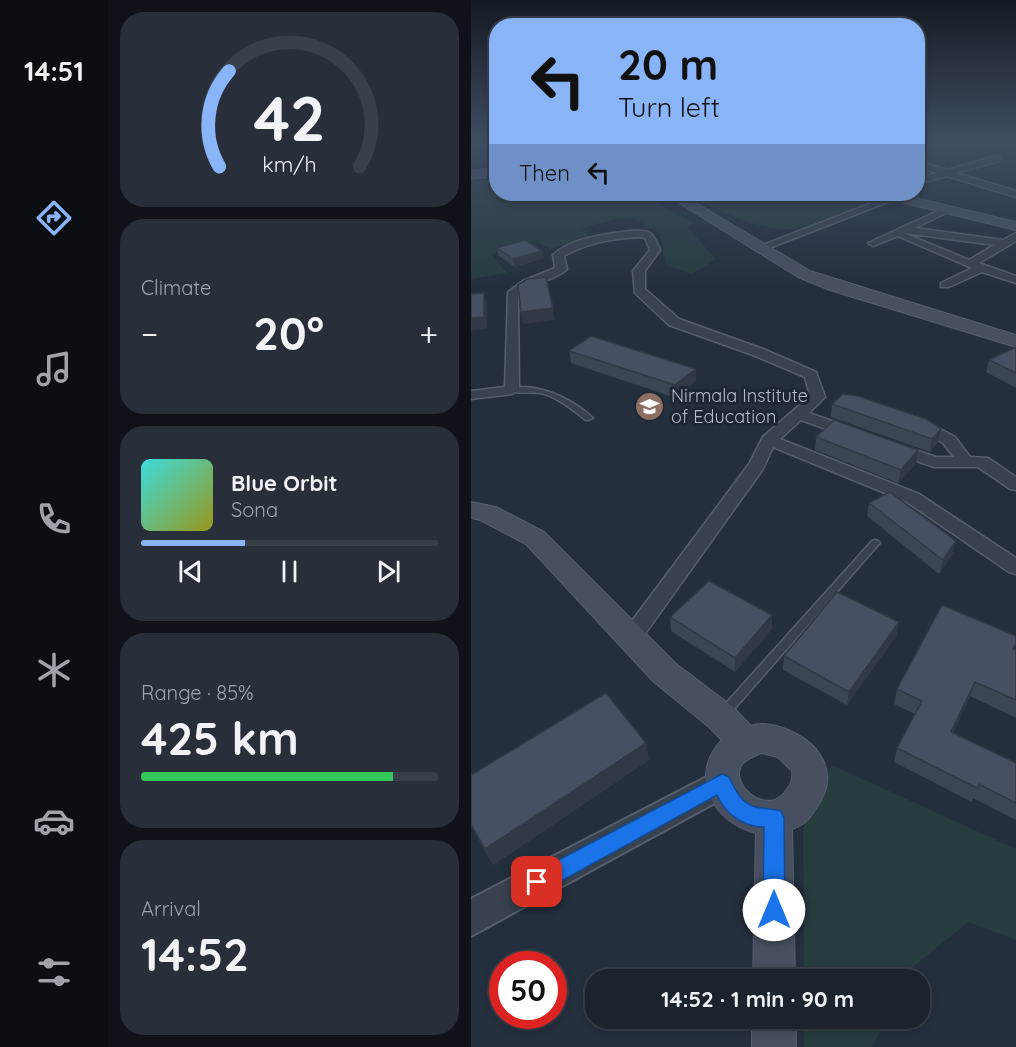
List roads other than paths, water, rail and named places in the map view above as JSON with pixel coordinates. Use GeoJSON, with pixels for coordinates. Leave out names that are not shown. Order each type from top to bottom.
{"type":"FeatureCollection","features":[{"type":"Feature","properties":{"kind":"main road"},"geometry":{"type":"LineString","coordinates":[[688,201],[804,274],[1016,341]]}},
{"type":"Feature","properties":{"kind":"main road"},"geometry":{"type":"LineString","coordinates":[[913,201],[1016,226]]}},
{"type":"Feature","properties":{"kind":"main road"},"geometry":{"type":"LineString","coordinates":[[471,510],[487,513],[535,538],[630,639],[664,672],[720,717],[745,742]]}},
{"type":"Feature","properties":{"kind":"main road"},"geometry":{"type":"LineString","coordinates":[[765,738],[784,742],[795,748],[804,758],[811,782],[798,805],[787,814],[774,818],[759,818],[734,806],[726,795],[722,783],[722,770],[735,749],[745,742],[765,738]]}},
{"type":"Feature","properties":{"kind":"main road"},"geometry":{"type":"LineString","coordinates":[[774,818],[774,969]]}},
{"type":"Feature","properties":{"kind":"main road"},"geometry":{"type":"LineString","coordinates":[[774,1029],[774,1047]]}},
{"type":"Feature","properties":{"kind":"street"},"geometry":{"type":"LineString","coordinates":[[996,188],[1016,194]]}},
{"type":"Feature","properties":{"kind":"street"},"geometry":{"type":"LineString","coordinates":[[760,248],[876,201]]}},
{"type":"Feature","properties":{"kind":"street"},"geometry":{"type":"LineString","coordinates":[[873,243],[947,210]]}},
{"type":"Feature","properties":{"kind":"street"},"geometry":{"type":"LineString","coordinates":[[900,232],[1004,243]]}},
{"type":"Feature","properties":{"kind":"street"},"geometry":{"type":"LineString","coordinates":[[900,232],[976,266],[1016,280]]}},
{"type":"Feature","properties":{"kind":"street"},"geometry":{"type":"LineString","coordinates":[[471,394],[512,390],[512,295],[517,288],[561,269],[558,255],[568,248],[637,233],[649,235],[655,250],[639,271],[639,290],[674,322],[758,352],[811,375],[818,397]]}},
{"type":"Feature","properties":{"kind":"street"},"geometry":{"type":"LineString","coordinates":[[945,285],[976,266],[1016,236]]}},
{"type":"Feature","properties":{"kind":"street"},"geometry":{"type":"LineString","coordinates":[[630,639],[757,465],[769,440],[818,397],[834,398]]}},
{"type":"Feature","properties":{"kind":"street"},"geometry":{"type":"LineString","coordinates":[[799,414],[934,462],[978,461],[1016,485]]}},
{"type":"Feature","properties":{"kind":"street"},"geometry":{"type":"LineString","coordinates":[[903,416],[923,424],[949,440],[965,461]]}},
{"type":"Feature","properties":{"kind":"street"},"geometry":{"type":"LineString","coordinates":[[769,440],[913,498],[1016,567]]}},
{"type":"Feature","properties":{"kind":"street"},"geometry":{"type":"LineString","coordinates":[[473,913],[722,783]]}},
{"type":"Feature","properties":{"kind":"lane"},"geometry":{"type":"LineString","coordinates":[[512,390],[533,389],[552,393],[589,418]]}},
{"type":"Feature","properties":{"kind":"lane"},"geometry":{"type":"LineString","coordinates":[[720,717],[875,543]]}},
{"type":"Feature","properties":{"kind":"place","name":"Nirmala Institute of Education"},"geometry":{"type":"Point","coordinates":[650,406]}}]}
